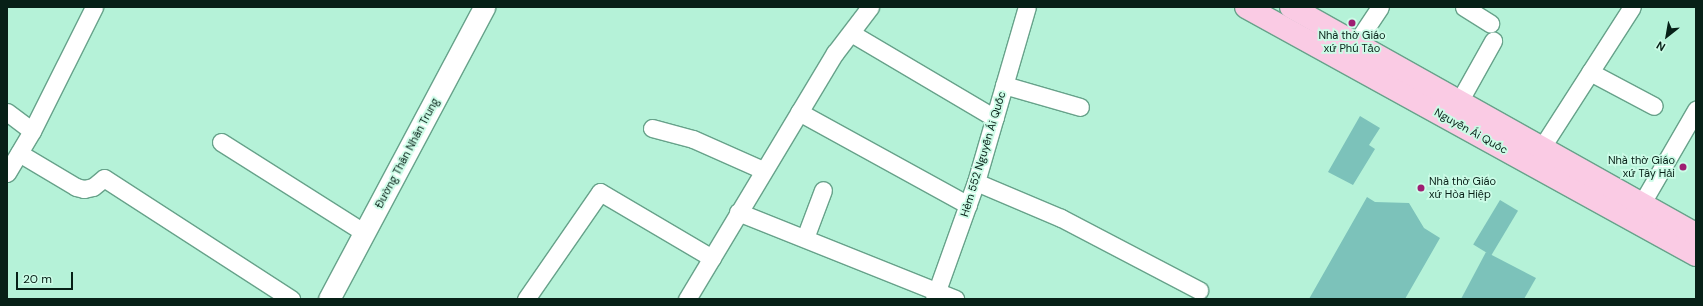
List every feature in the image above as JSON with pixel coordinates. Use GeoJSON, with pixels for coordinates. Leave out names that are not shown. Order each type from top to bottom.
{"type":"FeatureCollection","features":[{"type":"Feature","properties":{"kind":"main road","name":"Nguyễn Ái Quốc"},"geometry":{"type":"LineString","coordinates":[[1294,8],[1696,234]]}},
{"type":"Feature","properties":{"kind":"main road","name":"Nguyễn Ái Quốc"},"geometry":{"type":"LineString","coordinates":[[1258,10],[1696,255]]}},
{"type":"Feature","properties":{"kind":"street"},"geometry":{"type":"LineString","coordinates":[[7,173],[32,131],[94,7]]}},
{"type":"Feature","properties":{"kind":"street","name":"Đường Thân Nhân Trung"},"geometry":{"type":"LineString","coordinates":[[329,299],[484,7]]}},
{"type":"Feature","properties":{"kind":"street"},"geometry":{"type":"LineString","coordinates":[[693,298],[712,258],[738,212],[799,112],[851,32],[870,7]]}},
{"type":"Feature","properties":{"kind":"street","name":"Hẻm 552 Nguyễn Ái Quốc"},"geometry":{"type":"LineString","coordinates":[[935,295],[976,182],[1027,7]]}},
{"type":"Feature","properties":{"kind":"street"},"geometry":{"type":"LineString","coordinates":[[1356,43],[1380,7]]}},
{"type":"Feature","properties":{"kind":"street"},"geometry":{"type":"LineString","coordinates":[[1464,7],[1490,23]]}},
{"type":"Feature","properties":{"kind":"street"},"geometry":{"type":"LineString","coordinates":[[1542,147],[1632,7]]}},
{"type":"Feature","properties":{"kind":"street"},"geometry":{"type":"LineString","coordinates":[[851,32],[995,118]]}},
{"type":"Feature","properties":{"kind":"street"},"geometry":{"type":"LineString","coordinates":[[1460,100],[1493,41]]}},
{"type":"Feature","properties":{"kind":"street"},"geometry":{"type":"LineString","coordinates":[[1590,72],[1654,106]]}},
{"type":"Feature","properties":{"kind":"street"},"geometry":{"type":"LineString","coordinates":[[1004,85],[1080,108]]}},
{"type":"Feature","properties":{"kind":"street"},"geometry":{"type":"LineString","coordinates":[[1642,203],[1696,110]]}},
{"type":"Feature","properties":{"kind":"street"},"geometry":{"type":"LineString","coordinates":[[7,112],[32,131]]}},
{"type":"Feature","properties":{"kind":"street"},"geometry":{"type":"LineString","coordinates":[[799,112],[968,205]]}},
{"type":"Feature","properties":{"kind":"street"},"geometry":{"type":"LineString","coordinates":[[652,128],[693,139],[764,170]]}},
{"type":"Feature","properties":{"kind":"street"},"geometry":{"type":"LineString","coordinates":[[221,142],[365,233]]}},
{"type":"Feature","properties":{"kind":"street"},"geometry":{"type":"LineString","coordinates":[[19,153],[76,188],[84,189],[93,187],[104,178],[291,299]]}},
{"type":"Feature","properties":{"kind":"street"},"geometry":{"type":"LineString","coordinates":[[976,182],[1061,218],[1199,290]]}},
{"type":"Feature","properties":{"kind":"street"},"geometry":{"type":"LineString","coordinates":[[805,238],[823,190]]}},
{"type":"Feature","properties":{"kind":"street"},"geometry":{"type":"LineString","coordinates":[[526,299],[600,192],[712,258]]}},
{"type":"Feature","properties":{"kind":"street"},"geometry":{"type":"LineString","coordinates":[[738,212],[805,238],[935,295],[955,299]]}},
{"type":"Feature","properties":{"kind":"building"},"geometry":{"type":"Polygon","coordinates":[[[1360,116],[1380,128],[1369,145],[1375,149],[1353,185],[1328,172],[1360,116]]]}},
{"type":"Feature","properties":{"kind":"building"},"geometry":{"type":"Polygon","coordinates":[[[1367,197],[1375,202],[1409,203],[1424,228],[1440,238],[1405,299],[1309,299],[1367,197]]]}},
{"type":"Feature","properties":{"kind":"building"},"geometry":{"type":"Polygon","coordinates":[[[1500,200],[1518,211],[1491,255],[1473,245],[1500,200]]]}},
{"type":"Feature","properties":{"kind":"building"},"geometry":{"type":"Polygon","coordinates":[[[1486,252],[1536,278],[1524,299],[1461,299],[1486,252]]]}},
{"type":"Feature","properties":{"kind":"place","name":"Nhà thờ Giáo xứ Phú Tảo"},"geometry":{"type":"Point","coordinates":[1352,23]}},
{"type":"Feature","properties":{"kind":"place","name":"Nhà thờ Giáo xứ Tây Hải"},"geometry":{"type":"Point","coordinates":[1683,167]}},
{"type":"Feature","properties":{"kind":"place","name":"Nhà thờ Giáo xứ Hòa Hiệp"},"geometry":{"type":"Point","coordinates":[1421,188]}}]}
